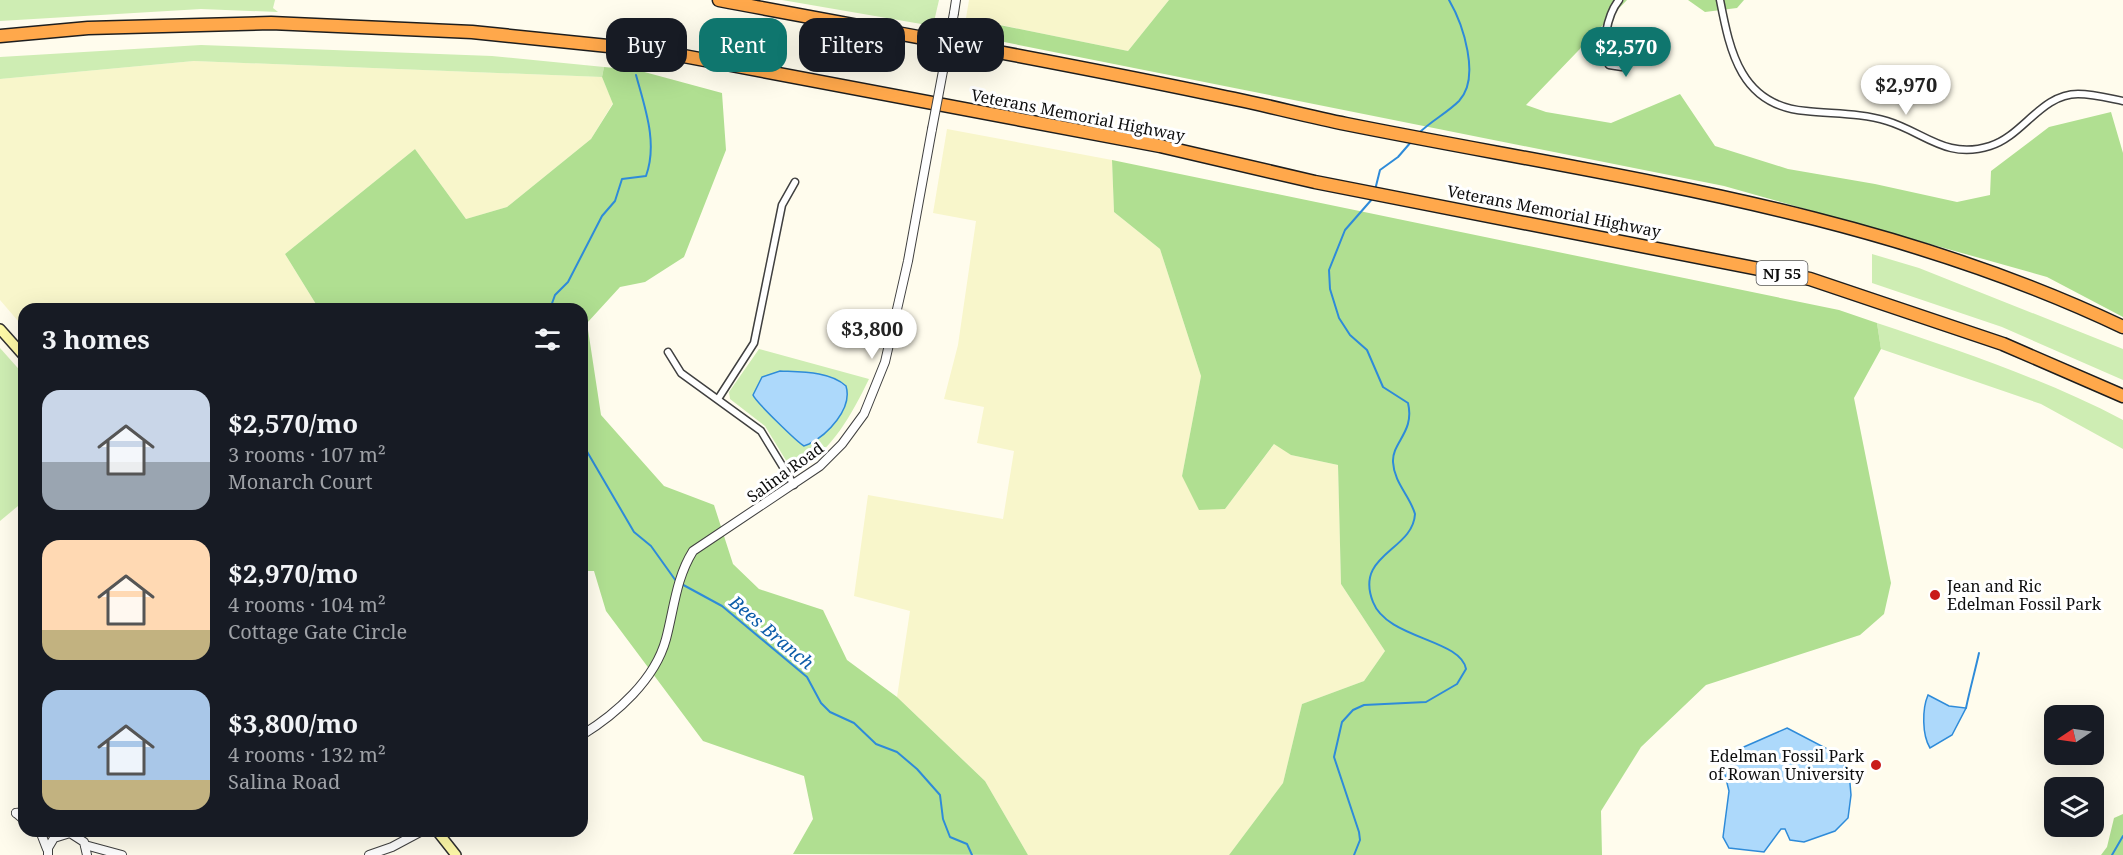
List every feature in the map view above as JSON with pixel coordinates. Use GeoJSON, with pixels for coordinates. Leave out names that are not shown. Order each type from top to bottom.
{"type":"FeatureCollection","features":[{"type":"Feature","properties":{"kind":"highway"},"geometry":{"type":"LineString","coordinates":[[719,0],[1224,96],[1346,124],[1467,145],[1749,202],[1845,225],[1993,272],[2123,327]]}},
{"type":"Feature","properties":{"kind":"highway","name":"Veterans Memorial Highway"},"geometry":{"type":"LineString","coordinates":[[0,36],[88,28],[271,22],[472,32],[581,41],[657,51],[1160,146],[1315,182],[1810,279],[2003,344],[2123,396]]}},
{"type":"Feature","properties":{"kind":"main road"},"geometry":{"type":"LineString","coordinates":[[0,329],[18,349]]}},
{"type":"Feature","properties":{"kind":"main road"},"geometry":{"type":"LineString","coordinates":[[442,837],[456,855]]}},
{"type":"Feature","properties":{"kind":"street","name":"Salina Road"},"geometry":{"type":"LineString","coordinates":[[588,731],[617,712],[647,675],[666,643],[685,562],[698,546],[820,466],[842,444],[864,414],[879,382],[908,261],[957,0]]}},
{"type":"Feature","properties":{"kind":"street"},"geometry":{"type":"LineString","coordinates":[[1608,32],[1628,50],[1628,61],[1622,66],[1614,67],[1606,61],[1608,32],[1612,13],[1619,0]]}},
{"type":"Feature","properties":{"kind":"street"},"geometry":{"type":"LineString","coordinates":[[1720,0],[1734,60],[1742,76],[1769,99],[1803,111],[1851,114],[1889,121],[1947,148],[1961,150],[1990,146],[2011,136],[2047,104],[2069,95],[2123,100]]}},
{"type":"Feature","properties":{"kind":"street"},"geometry":{"type":"LineString","coordinates":[[718,399],[754,343],[782,205],[795,182]]}},
{"type":"Feature","properties":{"kind":"street"},"geometry":{"type":"LineString","coordinates":[[668,352],[681,374],[761,431],[794,485]]}},
{"type":"Feature","properties":{"kind":"street"},"geometry":{"type":"LineString","coordinates":[[42,837],[48,853]]}},
{"type":"Feature","properties":{"kind":"street"},"geometry":{"type":"LineString","coordinates":[[48,853],[56,837]]}},
{"type":"Feature","properties":{"kind":"street"},"geometry":{"type":"LineString","coordinates":[[77,837],[86,844],[122,855]]}},
{"type":"Feature","properties":{"kind":"street"},"geometry":{"type":"LineString","coordinates":[[369,855],[392,848],[411,837]]}},
{"type":"Feature","properties":{"kind":"street"},"geometry":{"type":"LineString","coordinates":[[86,844],[87,855]]}},
{"type":"Feature","properties":{"kind":"shaded area"},"geometry":{"type":"Polygon","coordinates":[[[969,0],[1169,0],[1128,51],[1004,26],[1004,18],[966,18],[969,0]]]}},
{"type":"Feature","properties":{"kind":"shaded area"},"geometry":{"type":"Polygon","coordinates":[[[194,61],[602,77],[613,103],[591,139],[507,207],[466,219],[415,149],[285,254],[315,303],[18,303],[18,321],[0,300],[0,79],[194,61]]]}},
{"type":"Feature","properties":{"kind":"shaded area"},"geometry":{"type":"Polygon","coordinates":[[[947,129],[1112,160],[1114,212],[1160,249],[1201,376],[1182,476],[1225,509],[1275,443],[1291,455],[1338,465],[1341,584],[1385,651],[1364,681],[1302,704],[1283,783],[1229,855],[1028,855],[985,781],[897,697],[910,611],[854,596],[868,495],[1003,519],[1014,451],[977,443],[984,407],[944,399],[958,345],[976,221],[933,213],[947,129]]]}},
{"type":"Feature","properties":{"kind":"green space"},"geometry":{"type":"Polygon","coordinates":[[[0,0],[275,0],[273,8],[278,12],[201,9],[0,21],[0,0]]]}},
{"type":"Feature","properties":{"kind":"green space"},"geometry":{"type":"Polygon","coordinates":[[[782,0],[939,0],[935,18],[917,18],[917,23],[905,21],[905,18],[887,18],[782,0]]]}},
{"type":"Feature","properties":{"kind":"green space"},"geometry":{"type":"Polygon","coordinates":[[[1169,0],[1627,0],[1526,105],[1546,112],[1611,123],[1680,94],[1715,146],[1788,169],[1875,184],[1957,202],[1990,195],[1991,171],[2049,127],[2111,112],[2123,153],[2123,317],[2047,277],[1724,186],[1004,42],[1004,26],[1128,51],[1169,0]]]}},
{"type":"Feature","properties":{"kind":"green space"},"geometry":{"type":"Polygon","coordinates":[[[1688,0],[1744,0],[1737,8],[1705,12],[1688,0]]]}},
{"type":"Feature","properties":{"kind":"green space"},"geometry":{"type":"Polygon","coordinates":[[[201,45],[492,56],[604,67],[602,77],[194,61],[0,79],[0,57],[201,45]]]}},
{"type":"Feature","properties":{"kind":"green space"},"geometry":{"type":"Polygon","coordinates":[[[604,67],[606,72],[644,72],[722,93],[726,150],[684,257],[645,282],[620,287],[588,322],[588,303],[315,303],[285,254],[415,149],[466,219],[507,207],[591,139],[613,104],[602,77],[604,67]]]}},
{"type":"Feature","properties":{"kind":"green space"},"geometry":{"type":"Polygon","coordinates":[[[1112,160],[1839,310],[1877,323],[1881,349],[1854,398],[1891,583],[1884,614],[1860,635],[1706,685],[1641,747],[1601,811],[1602,855],[1229,855],[1283,783],[1302,704],[1364,681],[1385,651],[1341,584],[1338,465],[1291,455],[1274,444],[1225,509],[1199,510],[1182,476],[1201,376],[1160,249],[1114,212],[1112,160]]]}},
{"type":"Feature","properties":{"kind":"green space"},"geometry":{"type":"Polygon","coordinates":[[[1872,254],[1919,268],[2123,349],[2123,380],[2002,327],[1872,283],[1872,254]]]}},
{"type":"Feature","properties":{"kind":"green space"},"geometry":{"type":"Polygon","coordinates":[[[1877,323],[2033,379],[2123,420],[2123,449],[2041,404],[1881,349],[1877,323]]]}},
{"type":"Feature","properties":{"kind":"green space"},"geometry":{"type":"Polygon","coordinates":[[[588,330],[601,415],[664,486],[714,505],[733,564],[759,589],[823,610],[847,660],[897,697],[985,781],[1028,855],[793,854],[813,819],[804,776],[703,741],[606,611],[594,571],[588,571],[588,330]]]}},
{"type":"Feature","properties":{"kind":"green space"},"geometry":{"type":"Polygon","coordinates":[[[0,348],[18,368],[18,506],[0,521],[0,348]]]}},
{"type":"Feature","properties":{"kind":"green space"},"geometry":{"type":"Polygon","coordinates":[[[759,349],[869,379],[840,431],[821,453],[797,471],[790,467],[765,426],[730,399],[729,392],[759,349]]]}},
{"type":"Feature","properties":{"kind":"green space"},"geometry":{"type":"Polygon","coordinates":[[[2123,814],[2123,855],[2101,855],[2107,847],[2114,818],[2123,814]]]}},
{"type":"Feature","properties":{"kind":"water"},"geometry":{"type":"Polygon","coordinates":[[[780,371],[805,372],[832,377],[846,386],[846,404],[837,420],[816,440],[804,446],[753,395],[762,377],[780,371]]]}},
{"type":"Feature","properties":{"kind":"water"},"geometry":{"type":"Polygon","coordinates":[[[1928,695],[1949,706],[1966,708],[1952,735],[1930,748],[1925,736],[1924,722],[1928,695]]]}},
{"type":"Feature","properties":{"kind":"water"},"geometry":{"type":"Polygon","coordinates":[[[1787,728],[1837,754],[1849,772],[1851,795],[1848,818],[1835,831],[1804,842],[1790,840],[1785,829],[1781,829],[1764,852],[1729,848],[1723,837],[1729,791],[1722,763],[1737,750],[1787,728]]]}},
{"type":"Feature","properties":{"kind":"waterway"},"geometry":{"type":"LineString","coordinates":[[1419,133],[1459,101],[1469,79],[1468,51],[1460,23],[1449,0]]}},
{"type":"Feature","properties":{"kind":"waterway","name":"Bees Branch"},"geometry":{"type":"LineString","coordinates":[[552,303],[555,295],[568,282],[602,216],[615,201],[622,179],[646,176],[651,151],[649,125],[636,75]]}},
{"type":"Feature","properties":{"kind":"waterway"},"geometry":{"type":"LineString","coordinates":[[1375,190],[1380,170],[1398,157],[1411,142]]}},
{"type":"Feature","properties":{"kind":"waterway"},"geometry":{"type":"LineString","coordinates":[[1354,855],[1360,840],[1359,832],[1334,757],[1342,722],[1353,710],[1364,705],[1426,702],[1457,684],[1466,669],[1461,659],[1451,651],[1407,632],[1381,614],[1373,602],[1369,586],[1371,573],[1377,563],[1405,537],[1412,526],[1415,514],[1396,476],[1393,462],[1396,448],[1408,422],[1408,403],[1383,387],[1367,350],[1350,335],[1339,318],[1330,289],[1329,270],[1345,230],[1373,198]]}},
{"type":"Feature","properties":{"kind":"waterway","name":"Bees Branch"},"geometry":{"type":"LineString","coordinates":[[588,453],[634,532],[651,546],[676,581],[722,606],[807,677],[821,703],[830,712],[854,723],[876,744],[897,752],[917,769],[940,795],[943,819],[950,837],[967,844],[972,855]]}},
{"type":"Feature","properties":{"kind":"waterway"},"geometry":{"type":"LineString","coordinates":[[1966,708],[1979,653]]}},
{"type":"Feature","properties":{"kind":"waterway"},"geometry":{"type":"LineString","coordinates":[[2112,855],[2123,836]]}},
{"type":"Feature","properties":{"kind":"place","name":"Jean and Ric Edelman Fossil Park"},"geometry":{"type":"Point","coordinates":[1935,595]}},
{"type":"Feature","properties":{"kind":"place","name":"Edelman Fossil Park of Rowan University"},"geometry":{"type":"Point","coordinates":[1876,765]}}]}
